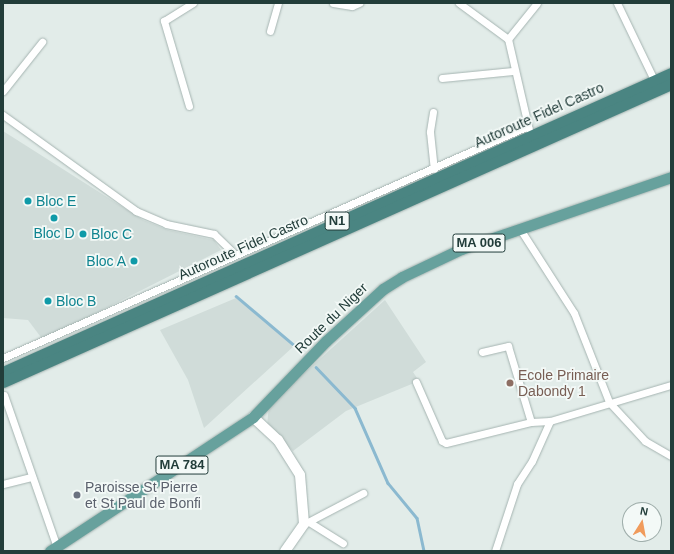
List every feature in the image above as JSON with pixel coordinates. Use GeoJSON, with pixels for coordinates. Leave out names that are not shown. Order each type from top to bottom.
{"type":"FeatureCollection","features":[{"type":"Feature","properties":{"kind":"highway","name":"Autoroute Fidel Castro"},"geometry":{"type":"LineString","coordinates":[[3,372],[529,131],[671,73]]}},
{"type":"Feature","properties":{"kind":"highway","name":"Autoroute Fidel Castro"},"geometry":{"type":"LineString","coordinates":[[3,382],[671,84]]}},
{"type":"Feature","properties":{"kind":"main road","name":"Route du Niger"},"geometry":{"type":"LineString","coordinates":[[54,549],[253,417],[302,365],[383,289],[402,277],[454,252],[671,176]]}},
{"type":"Feature","properties":{"kind":"main road"},"geometry":{"type":"LineString","coordinates":[[253,417],[278,440],[300,475],[307,523],[284,551]]}},
{"type":"Feature","properties":{"kind":"street"},"geometry":{"type":"LineString","coordinates":[[189,106],[164,21],[193,3]]}},
{"type":"Feature","properties":{"kind":"street"},"geometry":{"type":"LineString","coordinates":[[270,31],[278,3]]}},
{"type":"Feature","properties":{"kind":"street"},"geometry":{"type":"LineString","coordinates":[[333,3],[352,6],[360,3]]}},
{"type":"Feature","properties":{"kind":"street"},"geometry":{"type":"LineString","coordinates":[[3,358],[235,254],[434,169],[529,131],[513,71],[508,39],[459,3]]}},
{"type":"Feature","properties":{"kind":"street"},"geometry":{"type":"LineString","coordinates":[[508,39],[536,3]]}},
{"type":"Feature","properties":{"kind":"street"},"geometry":{"type":"LineString","coordinates":[[617,3],[654,80]]}},
{"type":"Feature","properties":{"kind":"street"},"geometry":{"type":"LineString","coordinates":[[3,91],[42,42]]}},
{"type":"Feature","properties":{"kind":"street"},"geometry":{"type":"LineString","coordinates":[[442,78],[513,71]]}},
{"type":"Feature","properties":{"kind":"street"},"geometry":{"type":"LineString","coordinates":[[433,112],[430,132],[434,169]]}},
{"type":"Feature","properties":{"kind":"street"},"geometry":{"type":"LineString","coordinates":[[3,115],[136,211],[166,224],[214,234],[235,254]]}},
{"type":"Feature","properties":{"kind":"street"},"geometry":{"type":"LineString","coordinates":[[520,229],[574,313],[609,402],[645,441],[671,456]]}},
{"type":"Feature","properties":{"kind":"street"},"geometry":{"type":"LineString","coordinates":[[482,352],[508,346],[531,422]]}},
{"type":"Feature","properties":{"kind":"street"},"geometry":{"type":"LineString","coordinates":[[416,382],[444,442],[531,422],[550,422],[609,402],[671,385]]}},
{"type":"Feature","properties":{"kind":"street"},"geometry":{"type":"LineString","coordinates":[[4,395],[32,477],[54,549]]}},
{"type":"Feature","properties":{"kind":"street"},"geometry":{"type":"LineString","coordinates":[[495,551],[517,484],[532,461],[550,422]]}},
{"type":"Feature","properties":{"kind":"street"},"geometry":{"type":"LineString","coordinates":[[3,484],[32,477]]}},
{"type":"Feature","properties":{"kind":"street"},"geometry":{"type":"LineString","coordinates":[[307,523],[363,493]]}},
{"type":"Feature","properties":{"kind":"street"},"geometry":{"type":"LineString","coordinates":[[307,523],[343,543]]}},
{"type":"Feature","properties":{"kind":"shaded area"},"geometry":{"type":"Polygon","coordinates":[[[3,131],[143,220],[168,230],[214,240],[221,250],[43,340],[28,320],[3,318],[3,131]]]}},
{"type":"Feature","properties":{"kind":"shaded area"},"geometry":{"type":"Polygon","coordinates":[[[236,298],[294,346],[204,428],[188,380],[160,330],[236,298]]]}},
{"type":"Feature","properties":{"kind":"shaded area"},"geometry":{"type":"Polygon","coordinates":[[[385,300],[426,362],[413,372],[419,381],[346,411],[293,451],[267,426],[269,405],[385,300]]]}},
{"type":"Feature","properties":{"kind":"waterway"},"geometry":{"type":"LineString","coordinates":[[236,296],[301,351]]}},
{"type":"Feature","properties":{"kind":"waterway"},"geometry":{"type":"LineString","coordinates":[[316,367],[355,408],[388,483],[417,518],[424,551]]}},
{"type":"Feature","properties":{"kind":"place","name":"Bloc E"},"geometry":{"type":"Point","coordinates":[28,201]}},
{"type":"Feature","properties":{"kind":"place","name":"Bloc D"},"geometry":{"type":"Point","coordinates":[54,218]}},
{"type":"Feature","properties":{"kind":"place","name":"Bloc C"},"geometry":{"type":"Point","coordinates":[83,234]}},
{"type":"Feature","properties":{"kind":"place","name":"Bloc A"},"geometry":{"type":"Point","coordinates":[134,261]}},
{"type":"Feature","properties":{"kind":"place","name":"Bloc B"},"geometry":{"type":"Point","coordinates":[48,301]}},
{"type":"Feature","properties":{"kind":"place","name":"Ecole Primaire Dabondy 1"},"geometry":{"type":"Point","coordinates":[510,383]}},
{"type":"Feature","properties":{"kind":"place","name":"Paroisse St Pierre et St Paul de Bonfi"},"geometry":{"type":"Point","coordinates":[77,495]}}]}
